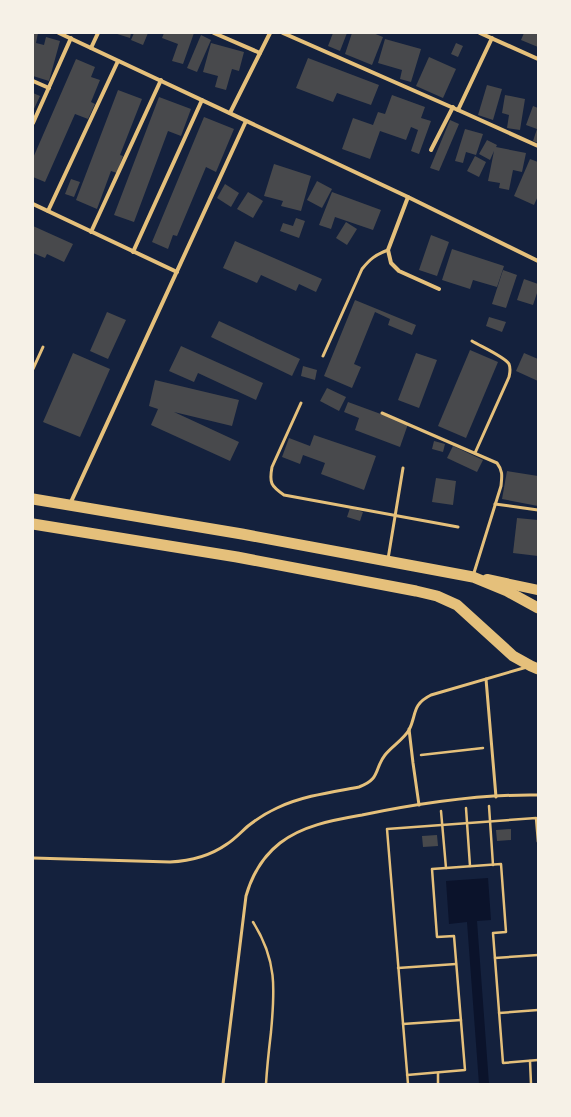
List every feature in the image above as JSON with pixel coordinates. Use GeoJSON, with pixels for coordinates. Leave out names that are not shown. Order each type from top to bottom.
{"type":"FeatureCollection","features":[{"type":"Feature","properties":{"kind":"highway"},"geometry":{"type":"LineString","coordinates":[[33,499],[242,534],[473,577],[507,591],[538,608]]}},
{"type":"Feature","properties":{"kind":"highway"},"geometry":{"type":"LineString","coordinates":[[33,524],[244,558],[437,596],[457,605],[513,656],[534,668]]}},
{"type":"Feature","properties":{"kind":"main road"},"geometry":{"type":"LineString","coordinates":[[473,577],[538,590]]}},
{"type":"Feature","properties":{"kind":"street"},"geometry":{"type":"LineString","coordinates":[[59,33],[408,197],[538,262]]}},
{"type":"Feature","properties":{"kind":"street"},"geometry":{"type":"LineString","coordinates":[[91,48],[98,33]]}},
{"type":"Feature","properties":{"kind":"street"},"geometry":{"type":"LineString","coordinates":[[214,33],[260,53]]}},
{"type":"Feature","properties":{"kind":"street"},"geometry":{"type":"LineString","coordinates":[[230,113],[270,33]]}},
{"type":"Feature","properties":{"kind":"street"},"geometry":{"type":"LineString","coordinates":[[283,33],[538,146]]}},
{"type":"Feature","properties":{"kind":"street"},"geometry":{"type":"LineString","coordinates":[[480,33],[538,59]]}},
{"type":"Feature","properties":{"kind":"street"},"geometry":{"type":"LineString","coordinates":[[33,123],[71,38]]}},
{"type":"Feature","properties":{"kind":"street"},"geometry":{"type":"LineString","coordinates":[[458,110],[492,38]]}},
{"type":"Feature","properties":{"kind":"street"},"geometry":{"type":"LineString","coordinates":[[48,211],[118,61]]}},
{"type":"Feature","properties":{"kind":"street"},"geometry":{"type":"LineString","coordinates":[[91,232],[160,80]]}},
{"type":"Feature","properties":{"kind":"street"},"geometry":{"type":"LineString","coordinates":[[33,81],[49,88]]}},
{"type":"Feature","properties":{"kind":"street"},"geometry":{"type":"LineString","coordinates":[[133,252],[202,100]]}},
{"type":"Feature","properties":{"kind":"street"},"geometry":{"type":"LineString","coordinates":[[431,150],[453,108]]}},
{"type":"Feature","properties":{"kind":"street"},"geometry":{"type":"LineString","coordinates":[[70,505],[246,121]]}},
{"type":"Feature","properties":{"kind":"street"},"geometry":{"type":"LineString","coordinates":[[408,197],[388,250],[391,263],[399,271],[439,289]]}},
{"type":"Feature","properties":{"kind":"street"},"geometry":{"type":"LineString","coordinates":[[33,204],[177,272]]}},
{"type":"Feature","properties":{"kind":"lane"},"geometry":{"type":"LineString","coordinates":[[323,356],[362,269],[369,260],[377,254],[388,250]]}},
{"type":"Feature","properties":{"kind":"lane"},"geometry":{"type":"LineString","coordinates":[[472,341],[503,358],[508,363],[510,370],[509,377],[475,453]]}},
{"type":"Feature","properties":{"kind":"lane"},"geometry":{"type":"LineString","coordinates":[[33,369],[43,347]]}},
{"type":"Feature","properties":{"kind":"lane"},"geometry":{"type":"LineString","coordinates":[[301,403],[272,467],[270,478],[275,488],[284,495],[458,527]]}},
{"type":"Feature","properties":{"kind":"lane"},"geometry":{"type":"LineString","coordinates":[[382,413],[475,453],[497,464],[501,468],[503,473],[501,486],[473,577]]}},
{"type":"Feature","properties":{"kind":"lane"},"geometry":{"type":"LineString","coordinates":[[387,561],[403,468]]}},
{"type":"Feature","properties":{"kind":"lane"},"geometry":{"type":"LineString","coordinates":[[495,504],[538,510]]}},
{"type":"Feature","properties":{"kind":"lane"},"geometry":{"type":"LineString","coordinates":[[33,858],[182,862],[206,855],[228,843],[250,825],[277,808],[307,797],[365,785],[378,772],[382,760],[386,754],[409,729],[415,710],[424,698],[486,679],[534,668]]}},
{"type":"Feature","properties":{"kind":"lane"},"geometry":{"type":"LineString","coordinates":[[486,679],[496,796]]}},
{"type":"Feature","properties":{"kind":"lane"},"geometry":{"type":"LineString","coordinates":[[409,729],[419,805]]}},
{"type":"Feature","properties":{"kind":"lane"},"geometry":{"type":"LineString","coordinates":[[223,1084],[246,896],[250,884],[262,861],[279,843],[308,828],[348,818],[419,805],[465,799],[496,796],[538,795]]}},
{"type":"Feature","properties":{"kind":"path"},"geometry":{"type":"LineString","coordinates":[[412,755],[491,747]]}},
{"type":"Feature","properties":{"kind":"path"},"geometry":{"type":"LineString","coordinates":[[465,799],[470,867]]}},
{"type":"Feature","properties":{"kind":"path"},"geometry":{"type":"LineString","coordinates":[[481,807],[489,806],[493,865]]}},
{"type":"Feature","properties":{"kind":"path"},"geometry":{"type":"LineString","coordinates":[[460,808],[473,807]]}},
{"type":"Feature","properties":{"kind":"path"},"geometry":{"type":"LineString","coordinates":[[441,809],[446,868]]}},
{"type":"Feature","properties":{"kind":"path"},"geometry":{"type":"LineString","coordinates":[[408,1084],[387,829],[536,818],[538,842]]}},
{"type":"Feature","properties":{"kind":"path"},"geometry":{"type":"LineString","coordinates":[[407,1075],[465,1070],[454,936],[437,937],[432,869],[501,864],[506,932],[493,933],[503,1063],[538,1060]]}},
{"type":"Feature","properties":{"kind":"path"},"geometry":{"type":"LineString","coordinates":[[244,909],[264,942],[273,980],[274,1006],[266,1084]]}},
{"type":"Feature","properties":{"kind":"path"},"geometry":{"type":"LineString","coordinates":[[495,958],[538,955]]}},
{"type":"Feature","properties":{"kind":"path"},"geometry":{"type":"LineString","coordinates":[[398,968],[456,964]]}},
{"type":"Feature","properties":{"kind":"path"},"geometry":{"type":"LineString","coordinates":[[499,1013],[538,1010]]}},
{"type":"Feature","properties":{"kind":"path"},"geometry":{"type":"LineString","coordinates":[[403,1024],[461,1020]]}},
{"type":"Feature","properties":{"kind":"path"},"geometry":{"type":"LineString","coordinates":[[530,1061],[532,1084]]}},
{"type":"Feature","properties":{"kind":"path"},"geometry":{"type":"LineString","coordinates":[[438,1072],[438,1084]]}},
{"type":"Feature","properties":{"kind":"water"},"geometry":{"type":"Polygon","coordinates":[[[488,878],[491,920],[477,921],[489,1084],[479,1084],[467,922],[449,924],[446,881],[488,878]]]}},
{"type":"Feature","properties":{"kind":"building"},"geometry":{"type":"Polygon","coordinates":[[[33,33],[38,33],[36,43],[44,45],[46,37],[60,41],[49,81],[33,76],[33,33]]]}},
{"type":"Feature","properties":{"kind":"building"},"geometry":{"type":"Polygon","coordinates":[[[114,33],[131,33],[130,38],[114,33]]]}},
{"type":"Feature","properties":{"kind":"building"},"geometry":{"type":"Polygon","coordinates":[[[134,33],[148,33],[143,45],[131,40],[134,33]]]}},
{"type":"Feature","properties":{"kind":"building"},"geometry":{"type":"Polygon","coordinates":[[[164,33],[194,33],[183,64],[172,61],[178,44],[162,38],[164,33]]]}},
{"type":"Feature","properties":{"kind":"building"},"geometry":{"type":"Polygon","coordinates":[[[333,33],[347,33],[340,51],[328,46],[333,33]]]}},
{"type":"Feature","properties":{"kind":"building"},"geometry":{"type":"Polygon","coordinates":[[[352,33],[373,33],[383,37],[372,65],[345,54],[352,33]]]}},
{"type":"Feature","properties":{"kind":"building"},"geometry":{"type":"Polygon","coordinates":[[[524,33],[538,33],[538,47],[521,40],[524,33]]]}},
{"type":"Feature","properties":{"kind":"building"},"geometry":{"type":"Polygon","coordinates":[[[201,35],[211,40],[197,72],[187,68],[201,35]]]}},
{"type":"Feature","properties":{"kind":"building"},"geometry":{"type":"Polygon","coordinates":[[[385,39],[421,49],[411,82],[400,79],[402,70],[378,63],[385,39]]]}},
{"type":"Feature","properties":{"kind":"building"},"geometry":{"type":"Polygon","coordinates":[[[211,43],[244,52],[239,71],[232,69],[226,90],[215,87],[218,76],[203,72],[211,43]]]}},
{"type":"Feature","properties":{"kind":"building"},"geometry":{"type":"Polygon","coordinates":[[[456,43],[463,46],[458,57],[451,54],[456,43]]]}},
{"type":"Feature","properties":{"kind":"building"},"geometry":{"type":"Polygon","coordinates":[[[429,57],[456,69],[443,98],[416,86],[429,57]]]}},
{"type":"Feature","properties":{"kind":"building"},"geometry":{"type":"Polygon","coordinates":[[[308,58],[379,85],[371,105],[337,93],[333,102],[296,88],[308,58]]]}},
{"type":"Feature","properties":{"kind":"building"},"geometry":{"type":"Polygon","coordinates":[[[76,59],[95,67],[91,77],[100,80],[91,102],[95,104],[88,119],[75,114],[45,182],[33,177],[33,158],[76,59]]]}},
{"type":"Feature","properties":{"kind":"building"},"geometry":{"type":"Polygon","coordinates":[[[487,85],[502,89],[493,120],[478,115],[487,85]]]}},
{"type":"Feature","properties":{"kind":"building"},"geometry":{"type":"Polygon","coordinates":[[[118,90],[142,99],[120,155],[123,156],[117,173],[111,171],[97,209],[76,200],[118,90]]]}},
{"type":"Feature","properties":{"kind":"building"},"geometry":{"type":"Polygon","coordinates":[[[33,93],[40,96],[33,111],[33,93]]]}},
{"type":"Feature","properties":{"kind":"building"},"geometry":{"type":"Polygon","coordinates":[[[392,95],[425,107],[421,118],[431,121],[419,154],[411,151],[418,130],[411,127],[406,140],[380,131],[370,159],[342,149],[353,118],[373,125],[378,112],[385,114],[392,95]]]}},
{"type":"Feature","properties":{"kind":"building"},"geometry":{"type":"Polygon","coordinates":[[[505,95],[525,99],[520,130],[507,128],[509,115],[502,113],[505,95]]]}},
{"type":"Feature","properties":{"kind":"building"},"geometry":{"type":"Polygon","coordinates":[[[159,97],[191,109],[181,136],[168,131],[134,222],[114,215],[159,97]]]}},
{"type":"Feature","properties":{"kind":"building"},"geometry":{"type":"Polygon","coordinates":[[[533,106],[538,108],[538,143],[533,141],[537,129],[526,125],[533,106]]]}},
{"type":"Feature","properties":{"kind":"building"},"geometry":{"type":"Polygon","coordinates":[[[204,117],[234,129],[216,172],[206,167],[177,236],[173,235],[168,249],[152,242],[204,117]]]}},
{"type":"Feature","properties":{"kind":"building"},"geometry":{"type":"Polygon","coordinates":[[[450,120],[459,124],[439,171],[430,168],[450,120]]]}},
{"type":"Feature","properties":{"kind":"building"},"geometry":{"type":"Polygon","coordinates":[[[465,129],[483,134],[476,155],[466,152],[463,163],[455,161],[465,129]]]}},
{"type":"Feature","properties":{"kind":"building"},"geometry":{"type":"Polygon","coordinates":[[[487,140],[497,145],[496,147],[526,153],[522,172],[513,170],[509,190],[499,188],[500,183],[488,181],[494,151],[490,160],[479,154],[487,140]]]}},
{"type":"Feature","properties":{"kind":"building"},"geometry":{"type":"Polygon","coordinates":[[[475,156],[486,162],[479,177],[467,171],[475,156]]]}},
{"type":"Feature","properties":{"kind":"building"},"geometry":{"type":"Polygon","coordinates":[[[530,159],[538,162],[538,196],[534,205],[514,196],[530,159]]]}},
{"type":"Feature","properties":{"kind":"building"},"geometry":{"type":"Polygon","coordinates":[[[274,164],[311,176],[301,211],[281,206],[283,201],[264,196],[274,164]]]}},
{"type":"Feature","properties":{"kind":"building"},"geometry":{"type":"Polygon","coordinates":[[[71,179],[80,182],[74,197],[65,194],[71,179]]]}},
{"type":"Feature","properties":{"kind":"building"},"geometry":{"type":"Polygon","coordinates":[[[317,181],[332,189],[322,208],[307,200],[317,181]]]}},
{"type":"Feature","properties":{"kind":"building"},"geometry":{"type":"Polygon","coordinates":[[[225,184],[239,193],[231,207],[217,198],[225,184]]]}},
{"type":"Feature","properties":{"kind":"building"},"geometry":{"type":"Polygon","coordinates":[[[248,192],[263,201],[253,218],[237,209],[248,192]]]}},
{"type":"Feature","properties":{"kind":"building"},"geometry":{"type":"Polygon","coordinates":[[[332,192],[381,210],[373,230],[335,217],[331,229],[319,225],[332,192]]]}},
{"type":"Feature","properties":{"kind":"building"},"geometry":{"type":"Polygon","coordinates":[[[296,218],[305,221],[299,238],[280,231],[283,223],[293,226],[296,218]]]}},
{"type":"Feature","properties":{"kind":"building"},"geometry":{"type":"Polygon","coordinates":[[[346,222],[357,229],[347,245],[336,238],[346,222]]]}},
{"type":"Feature","properties":{"kind":"building"},"geometry":{"type":"Polygon","coordinates":[[[33,226],[73,244],[64,262],[47,254],[45,258],[33,253],[33,226]]]}},
{"type":"Feature","properties":{"kind":"building"},"geometry":{"type":"Polygon","coordinates":[[[431,235],[449,242],[437,276],[419,270],[431,235]]]}},
{"type":"Feature","properties":{"kind":"building"},"geometry":{"type":"Polygon","coordinates":[[[235,241],[322,279],[316,292],[299,284],[296,291],[261,275],[257,283],[223,268],[235,241]]]}},
{"type":"Feature","properties":{"kind":"building"},"geometry":{"type":"Polygon","coordinates":[[[452,249],[504,266],[497,287],[473,280],[470,289],[442,280],[452,249]]]}},
{"type":"Feature","properties":{"kind":"building"},"geometry":{"type":"Polygon","coordinates":[[[503,270],[517,275],[506,308],[492,304],[503,270]]]}},
{"type":"Feature","properties":{"kind":"building"},"geometry":{"type":"Polygon","coordinates":[[[524,279],[538,284],[538,290],[533,305],[517,300],[524,279]]]}},
{"type":"Feature","properties":{"kind":"building"},"geometry":{"type":"Polygon","coordinates":[[[355,300],[416,325],[412,335],[388,325],[390,319],[375,312],[354,364],[361,367],[352,388],[324,376],[355,300]]]}},
{"type":"Feature","properties":{"kind":"building"},"geometry":{"type":"Polygon","coordinates":[[[107,312],[126,320],[108,359],[90,351],[107,312]]]}},
{"type":"Feature","properties":{"kind":"building"},"geometry":{"type":"Polygon","coordinates":[[[489,317],[506,322],[502,332],[486,326],[489,317]]]}},
{"type":"Feature","properties":{"kind":"building"},"geometry":{"type":"Polygon","coordinates":[[[219,321],[300,359],[292,376],[211,337],[219,321]]]}},
{"type":"Feature","properties":{"kind":"building"},"geometry":{"type":"Polygon","coordinates":[[[181,346],[263,383],[256,400],[198,373],[194,382],[169,371],[181,346]]]}},
{"type":"Feature","properties":{"kind":"building"},"geometry":{"type":"Polygon","coordinates":[[[470,350],[498,362],[466,438],[438,426],[470,350]]]}},
{"type":"Feature","properties":{"kind":"building"},"geometry":{"type":"Polygon","coordinates":[[[73,353],[110,369],[80,437],[43,422],[73,353]]]}},
{"type":"Feature","properties":{"kind":"building"},"geometry":{"type":"Polygon","coordinates":[[[416,353],[437,360],[419,408],[398,400],[416,353]]]}},
{"type":"Feature","properties":{"kind":"building"},"geometry":{"type":"Polygon","coordinates":[[[524,353],[538,359],[538,381],[516,371],[524,353]]]}},
{"type":"Feature","properties":{"kind":"building"},"geometry":{"type":"Polygon","coordinates":[[[303,366],[317,370],[315,380],[301,376],[303,366]]]}},
{"type":"Feature","properties":{"kind":"building"},"geometry":{"type":"Polygon","coordinates":[[[155,380],[239,400],[232,426],[174,412],[239,442],[230,461],[151,425],[158,409],[149,406],[155,380]]]}},
{"type":"Feature","properties":{"kind":"building"},"geometry":{"type":"Polygon","coordinates":[[[327,388],[346,397],[339,411],[320,401],[327,388]]]}},
{"type":"Feature","properties":{"kind":"building"},"geometry":{"type":"Polygon","coordinates":[[[348,402],[408,424],[400,447],[355,430],[359,418],[344,412],[348,402]]]}},
{"type":"Feature","properties":{"kind":"building"},"geometry":{"type":"Polygon","coordinates":[[[314,435],[376,456],[364,490],[321,474],[325,463],[303,455],[300,464],[282,457],[289,438],[310,446],[314,435]]]}},
{"type":"Feature","properties":{"kind":"building"},"geometry":{"type":"Polygon","coordinates":[[[434,441],[445,444],[443,452],[432,449],[434,441]]]}},
{"type":"Feature","properties":{"kind":"building"},"geometry":{"type":"Polygon","coordinates":[[[453,446],[483,460],[477,472],[447,458],[453,446]]]}},
{"type":"Feature","properties":{"kind":"building"},"geometry":{"type":"Polygon","coordinates":[[[507,471],[538,476],[538,506],[502,499],[507,471]]]}},
{"type":"Feature","properties":{"kind":"building"},"geometry":{"type":"Polygon","coordinates":[[[436,478],[456,481],[453,505],[432,502],[436,478]]]}},
{"type":"Feature","properties":{"kind":"building"},"geometry":{"type":"Polygon","coordinates":[[[350,508],[363,512],[360,521],[347,517],[350,508]]]}},
{"type":"Feature","properties":{"kind":"building"},"geometry":{"type":"Polygon","coordinates":[[[517,518],[538,520],[538,556],[513,553],[517,518]]]}},
{"type":"Feature","properties":{"kind":"building"},"geometry":{"type":"Polygon","coordinates":[[[511,829],[511,840],[497,841],[496,830],[511,829]]]}},
{"type":"Feature","properties":{"kind":"building"},"geometry":{"type":"Polygon","coordinates":[[[437,835],[438,846],[423,847],[422,836],[437,835]]]}}]}
